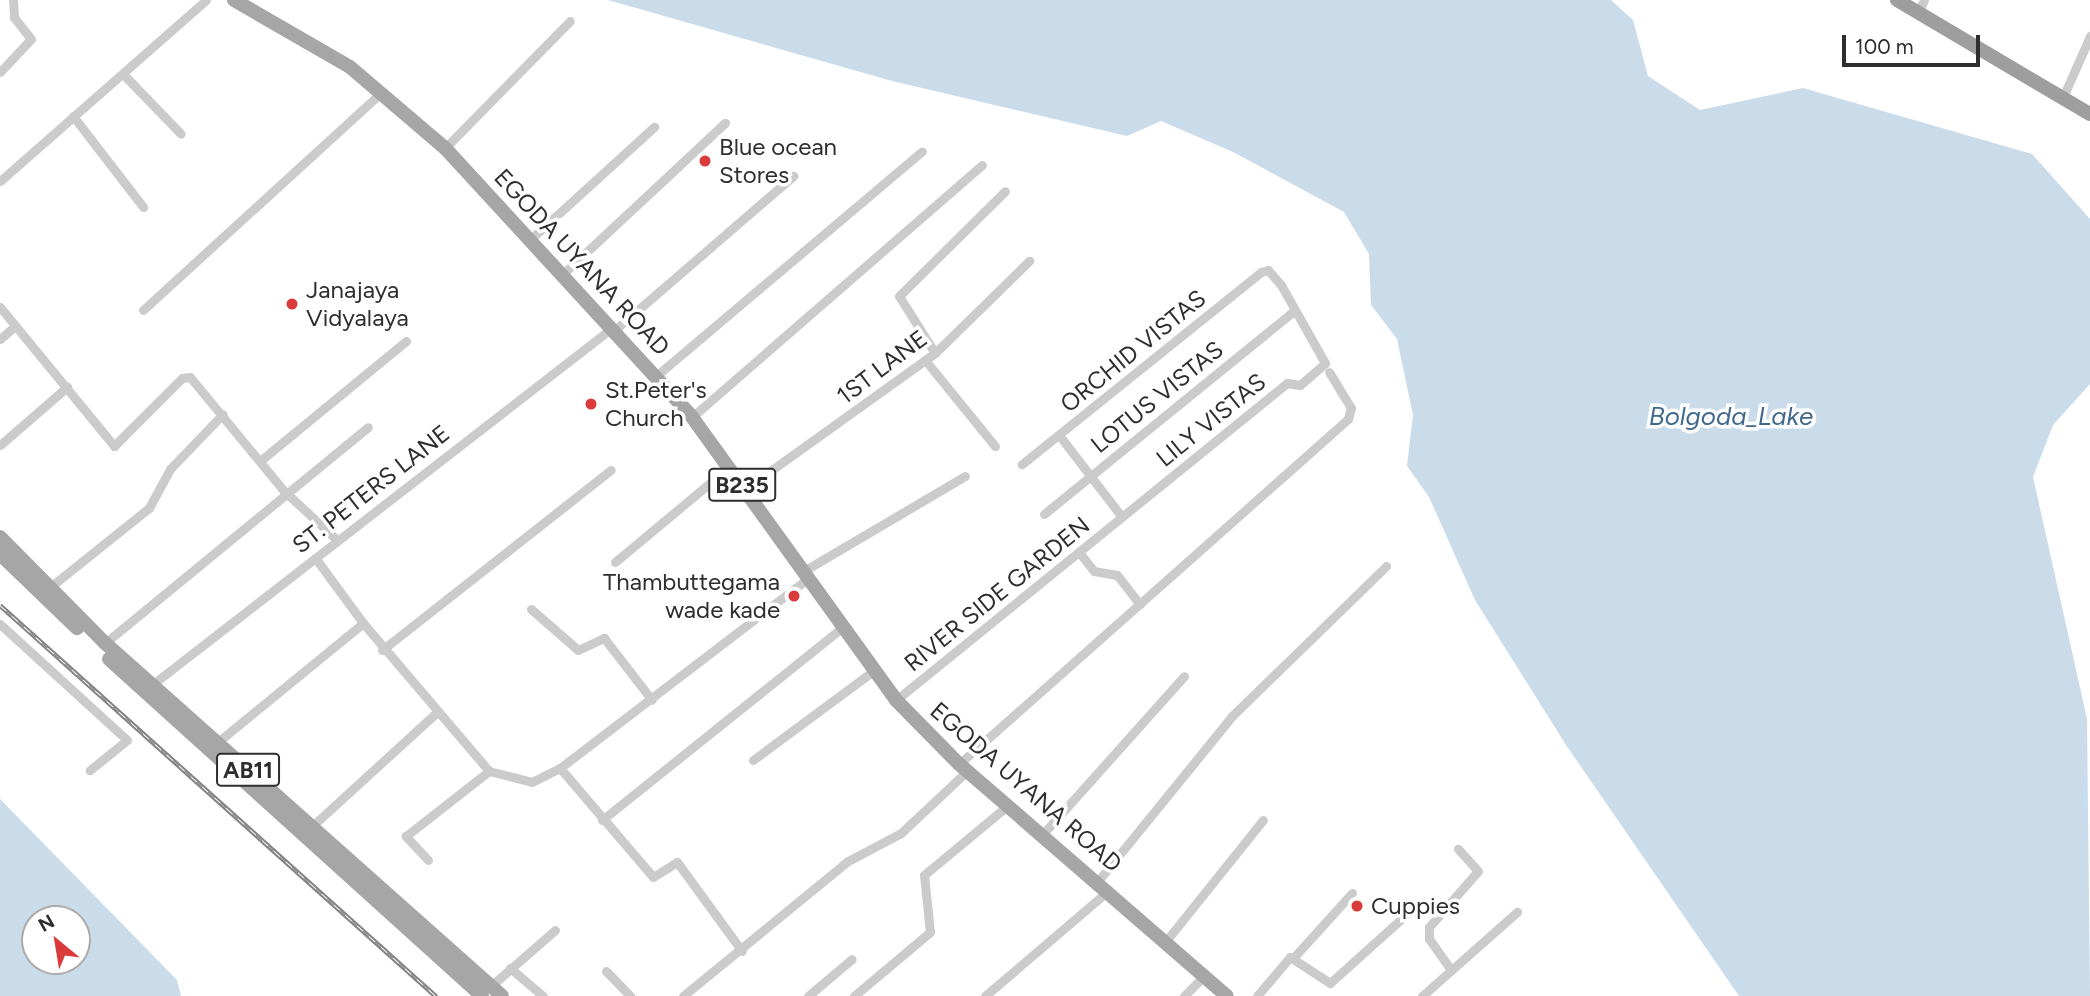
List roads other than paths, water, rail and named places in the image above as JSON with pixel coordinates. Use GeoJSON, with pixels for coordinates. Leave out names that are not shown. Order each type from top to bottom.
{"type":"FeatureCollection","features":[{"type":"Feature","properties":{"kind":"highway"},"geometry":{"type":"LineString","coordinates":[[1897,0],[1921,6],[2090,114]]}},
{"type":"Feature","properties":{"kind":"main road","name":"EGODA UYANA ROAD"},"geometry":{"type":"LineString","coordinates":[[234,0],[382,92],[445,148],[533,237],[616,327],[692,417],[745,489],[840,629],[896,700],[963,767],[1104,886],[1227,996]]}},
{"type":"Feature","properties":{"kind":"main road","name":"AB11"},"geometry":{"type":"LineString","coordinates":[[0,537],[105,643],[219,741],[309,829],[492,993]]}},
{"type":"Feature","properties":{"kind":"main road","name":"AB11"},"geometry":{"type":"LineString","coordinates":[[0,554],[370,901],[492,993]]}},
{"type":"Feature","properties":{"kind":"street"},"geometry":{"type":"LineString","coordinates":[[0,72],[31,38],[14,17],[13,0]]}},
{"type":"Feature","properties":{"kind":"street"},"geometry":{"type":"LineString","coordinates":[[0,181],[206,0]]}},
{"type":"Feature","properties":{"kind":"street"},"geometry":{"type":"LineString","coordinates":[[445,148],[570,21]]}},
{"type":"Feature","properties":{"kind":"street"},"geometry":{"type":"LineString","coordinates":[[2063,97],[2090,36]]}},
{"type":"Feature","properties":{"kind":"street"},"geometry":{"type":"LineString","coordinates":[[123,74],[181,134]]}},
{"type":"Feature","properties":{"kind":"street"},"geometry":{"type":"LineString","coordinates":[[143,310],[382,92]]}},
{"type":"Feature","properties":{"kind":"street"},"geometry":{"type":"LineString","coordinates":[[73,116],[143,207]]}},
{"type":"Feature","properties":{"kind":"street"},"geometry":{"type":"LineString","coordinates":[[565,272],[725,123]]}},
{"type":"Feature","properties":{"kind":"street"},"geometry":{"type":"LineString","coordinates":[[533,237],[654,127]]}},
{"type":"Feature","properties":{"kind":"street"},"geometry":{"type":"LineString","coordinates":[[656,376],[922,151]]}},
{"type":"Feature","properties":{"kind":"street"},"geometry":{"type":"LineString","coordinates":[[692,417],[982,165]]}},
{"type":"Feature","properties":{"kind":"street","name":"ST. PETERS LANE"},"geometry":{"type":"LineString","coordinates":[[153,684],[616,327],[793,176]]}},
{"type":"Feature","properties":{"kind":"street"},"geometry":{"type":"LineString","coordinates":[[935,353],[899,296],[1005,191]]}},
{"type":"Feature","properties":{"kind":"street","name":"1ST LANE"},"geometry":{"type":"LineString","coordinates":[[745,489],[935,353],[1029,261]]}},
{"type":"Feature","properties":{"kind":"street","name":"ORCHID VISTAS"},"geometry":{"type":"LineString","coordinates":[[1022,464],[1268,270],[1295,310]]}},
{"type":"Feature","properties":{"kind":"street"},"geometry":{"type":"LineString","coordinates":[[0,307],[114,446],[182,378],[190,377],[284,490],[337,540]]}},
{"type":"Feature","properties":{"kind":"street"},"geometry":{"type":"LineString","coordinates":[[683,996],[742,951],[848,861],[901,833],[963,767],[1140,604],[1348,419],[1351,408],[1295,310]]}},
{"type":"Feature","properties":{"kind":"street","name":"LOTUS VISTAS"},"geometry":{"type":"LineString","coordinates":[[1044,513],[1295,310]]}},
{"type":"Feature","properties":{"kind":"street"},"geometry":{"type":"LineString","coordinates":[[0,339],[15,326]]}},
{"type":"Feature","properties":{"kind":"street"},"geometry":{"type":"LineString","coordinates":[[260,461],[406,341]]}},
{"type":"Feature","properties":{"kind":"street"},"geometry":{"type":"LineString","coordinates":[[925,360],[995,446]]}},
{"type":"Feature","properties":{"kind":"street","name":"LILY VISTAS"},"geometry":{"type":"LineString","coordinates":[[1122,517],[1287,383],[1300,385],[1327,367]]}},
{"type":"Feature","properties":{"kind":"street"},"geometry":{"type":"LineString","coordinates":[[0,445],[67,387]]}},
{"type":"Feature","properties":{"kind":"street"},"geometry":{"type":"LineString","coordinates":[[49,588],[149,508],[170,469],[223,414]]}},
{"type":"Feature","properties":{"kind":"street"},"geometry":{"type":"LineString","coordinates":[[105,643],[284,490],[368,427]]}},
{"type":"Feature","properties":{"kind":"street"},"geometry":{"type":"LineString","coordinates":[[1059,435],[1122,517]]}},
{"type":"Feature","properties":{"kind":"street"},"geometry":{"type":"LineString","coordinates":[[615,562],[729,467]]}},
{"type":"Feature","properties":{"kind":"street"},"geometry":{"type":"LineString","coordinates":[[382,650],[611,470]]}},
{"type":"Feature","properties":{"kind":"street"},"geometry":{"type":"LineString","coordinates":[[316,559],[382,650],[489,771],[532,782],[560,768],[652,700],[805,575],[965,476]]}},
{"type":"Feature","properties":{"kind":"street","name":"RIVER SIDE GARDEN"},"geometry":{"type":"LineString","coordinates":[[896,700],[1122,517]]}},
{"type":"Feature","properties":{"kind":"street"},"geometry":{"type":"LineString","coordinates":[[1079,552],[1094,571],[1117,575],[1140,604]]}},
{"type":"Feature","properties":{"kind":"street"},"geometry":{"type":"LineString","coordinates":[[985,996],[1104,886],[1232,716],[1386,566]]}},
{"type":"Feature","properties":{"kind":"street"},"geometry":{"type":"LineString","coordinates":[[531,609],[578,650],[604,638],[652,700]]}},
{"type":"Feature","properties":{"kind":"street"},"geometry":{"type":"LineString","coordinates":[[219,741],[363,623]]}},
{"type":"Feature","properties":{"kind":"street"},"geometry":{"type":"LineString","coordinates":[[0,624],[127,740],[90,770]]}},
{"type":"Feature","properties":{"kind":"street"},"geometry":{"type":"LineString","coordinates":[[602,820],[840,629]]}},
{"type":"Feature","properties":{"kind":"street"},"geometry":{"type":"LineString","coordinates":[[753,760],[872,672]]}},
{"type":"Feature","properties":{"kind":"street"},"geometry":{"type":"LineString","coordinates":[[1042,835],[1184,676]]}},
{"type":"Feature","properties":{"kind":"street"},"geometry":{"type":"LineString","coordinates":[[309,829],[437,712]]}},
{"type":"Feature","properties":{"kind":"street"},"geometry":{"type":"LineString","coordinates":[[560,768],[653,877],[677,862],[742,951]]}},
{"type":"Feature","properties":{"kind":"street"},"geometry":{"type":"LineString","coordinates":[[428,860],[406,836],[489,771]]}},
{"type":"Feature","properties":{"kind":"street"},"geometry":{"type":"LineString","coordinates":[[854,996],[930,932],[924,875],[1007,806]]}},
{"type":"Feature","properties":{"kind":"street"},"geometry":{"type":"LineString","coordinates":[[1167,941],[1263,820]]}},
{"type":"Feature","properties":{"kind":"street"},"geometry":{"type":"LineString","coordinates":[[1451,970],[1429,939],[1429,927],[1478,871],[1458,849]]}},
{"type":"Feature","properties":{"kind":"street"},"geometry":{"type":"LineString","coordinates":[[1256,996],[1352,892]]}},
{"type":"Feature","properties":{"kind":"street"},"geometry":{"type":"LineString","coordinates":[[1295,956],[1326,985],[1410,910]]}},
{"type":"Feature","properties":{"kind":"street"},"geometry":{"type":"LineString","coordinates":[[1422,996],[1517,912]]}},
{"type":"Feature","properties":{"kind":"street"},"geometry":{"type":"LineString","coordinates":[[492,993],[510,968],[555,930]]}},
{"type":"Feature","properties":{"kind":"street"},"geometry":{"type":"LineString","coordinates":[[808,996],[852,959]]}},
{"type":"Feature","properties":{"kind":"street"},"geometry":{"type":"LineString","coordinates":[[510,968],[543,996]]}},
{"type":"Feature","properties":{"kind":"street"},"geometry":{"type":"LineString","coordinates":[[607,971],[630,996]]}},
{"type":"Feature","properties":{"kind":"street"},"geometry":{"type":"LineString","coordinates":[[1184,996],[1205,975]]}},
{"type":"Feature","properties":{"kind":"water","name":"Bolgoda_Lake"},"geometry":{"type":"Polygon","coordinates":[[[608,0],[1611,0],[1633,20],[1648,76],[1700,110],[1803,88],[2032,154],[2090,219],[2090,384],[2053,425],[2033,477],[2087,719],[2090,996],[1739,996],[1566,745],[1475,600],[1429,497],[1407,466],[1413,415],[1397,339],[1371,305],[1369,254],[1344,212],[1233,152],[1161,121],[1127,136],[892,81],[608,0]]]}},
{"type":"Feature","properties":{"kind":"water"},"geometry":{"type":"Polygon","coordinates":[[[0,799],[177,980],[181,996],[0,996],[0,799]]]}},
{"type":"Feature","properties":{"kind":"railway"},"geometry":{"type":"LineString","coordinates":[[0,605],[436,996]]}},
{"type":"Feature","properties":{"kind":"place","name":"Blue ocean Stores"},"geometry":{"type":"Point","coordinates":[705,161]}},
{"type":"Feature","properties":{"kind":"place","name":"Janajaya Vidyalaya"},"geometry":{"type":"Point","coordinates":[292,304]}},
{"type":"Feature","properties":{"kind":"place","name":"St.Peter's Church"},"geometry":{"type":"Point","coordinates":[591,404]}},
{"type":"Feature","properties":{"kind":"place","name":"Thambuttegama wade kade"},"geometry":{"type":"Point","coordinates":[794,596]}},
{"type":"Feature","properties":{"kind":"place","name":"Cuppies"},"geometry":{"type":"Point","coordinates":[1357,906]}}]}
